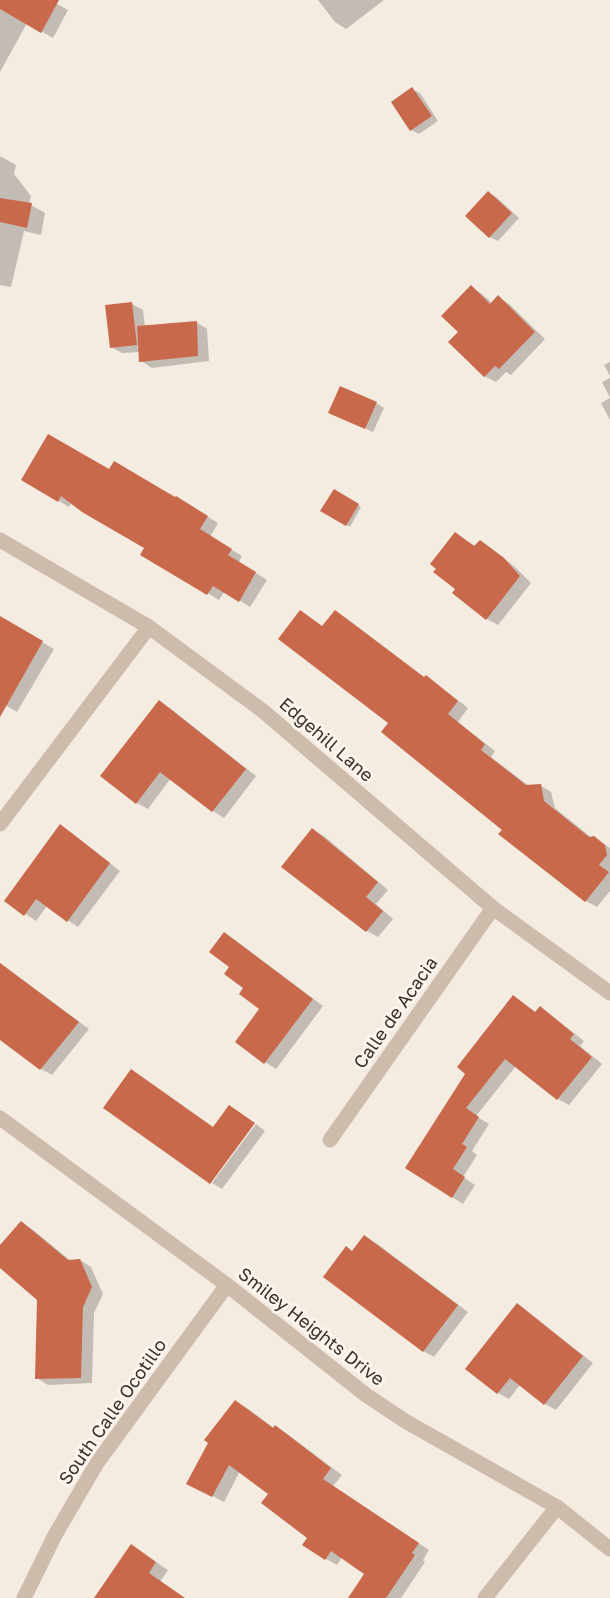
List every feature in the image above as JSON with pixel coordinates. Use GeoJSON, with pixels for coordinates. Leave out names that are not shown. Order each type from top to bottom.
{"type":"FeatureCollection","features":[{"type":"Feature","properties":{"kind":"street","name":"Edgehill Lane"},"geometry":{"type":"LineString","coordinates":[[0,540],[149,627],[263,711],[493,908],[610,993]]}},
{"type":"Feature","properties":{"kind":"street"},"geometry":{"type":"LineString","coordinates":[[0,825],[149,627]]}},
{"type":"Feature","properties":{"kind":"street","name":"Calle de Acacia"},"geometry":{"type":"LineString","coordinates":[[330,1140],[493,908]]}},
{"type":"Feature","properties":{"kind":"street","name":"Smiley Heights Drive"},"geometry":{"type":"LineString","coordinates":[[0,1118],[227,1285],[366,1395],[405,1421],[557,1507],[610,1549]]}},
{"type":"Feature","properties":{"kind":"street","name":"South Calle Ocotillo"},"geometry":{"type":"LineString","coordinates":[[24,1598],[55,1535],[97,1462],[227,1285]]}},
{"type":"Feature","properties":{"kind":"street"},"geometry":{"type":"LineString","coordinates":[[485,1598],[557,1507]]}},
{"type":"Feature","properties":{"kind":"building"},"geometry":{"type":"Polygon","coordinates":[[[0,0],[59,0],[41,33],[0,9],[0,0]]]}},
{"type":"Feature","properties":{"kind":"building"},"geometry":{"type":"Polygon","coordinates":[[[412,87],[432,116],[410,131],[391,102],[412,87]]]}},
{"type":"Feature","properties":{"kind":"building"},"geometry":{"type":"Polygon","coordinates":[[[488,191],[512,213],[489,238],[465,216],[488,191]]]}},
{"type":"Feature","properties":{"kind":"building"},"geometry":{"type":"Polygon","coordinates":[[[0,198],[32,203],[27,228],[0,222],[0,198]]]}},
{"type":"Feature","properties":{"kind":"building"},"geometry":{"type":"Polygon","coordinates":[[[471,285],[490,304],[498,295],[535,332],[499,369],[495,366],[484,377],[448,342],[458,332],[441,316],[471,285]]]}},
{"type":"Feature","properties":{"kind":"building"},"geometry":{"type":"Polygon","coordinates":[[[132,302],[137,345],[110,348],[105,305],[132,302]]]}},
{"type":"Feature","properties":{"kind":"building"},"geometry":{"type":"Polygon","coordinates":[[[197,321],[198,356],[139,362],[137,326],[197,321]]]}},
{"type":"Feature","properties":{"kind":"building"},"geometry":{"type":"Polygon","coordinates":[[[340,386],[377,402],[365,429],[328,413],[340,386]]]}},
{"type":"Feature","properties":{"kind":"building"},"geometry":{"type":"Polygon","coordinates":[[[48,434],[109,469],[114,461],[208,516],[200,529],[232,549],[228,555],[256,572],[239,602],[213,586],[207,595],[140,555],[144,548],[82,512],[61,496],[58,502],[21,480],[48,434]]]}},
{"type":"Feature","properties":{"kind":"building"},"geometry":{"type":"Polygon","coordinates":[[[334,489],[359,504],[346,526],[320,511],[334,489]]]}},
{"type":"Feature","properties":{"kind":"building"},"geometry":{"type":"Polygon","coordinates":[[[455,532],[474,546],[480,540],[504,558],[520,576],[486,620],[452,593],[455,589],[433,572],[436,569],[430,564],[455,532]]]}},
{"type":"Feature","properties":{"kind":"building"},"geometry":{"type":"Polygon","coordinates":[[[300,610],[322,626],[335,610],[424,677],[426,675],[458,701],[448,714],[485,744],[481,750],[526,785],[541,784],[544,801],[589,837],[594,836],[605,845],[607,855],[599,865],[609,872],[585,902],[498,834],[502,830],[381,732],[388,723],[278,639],[300,610]]]}},
{"type":"Feature","properties":{"kind":"building"},"geometry":{"type":"Polygon","coordinates":[[[0,616],[43,641],[0,717],[0,616]]]}},
{"type":"Feature","properties":{"kind":"building"},"geometry":{"type":"Polygon","coordinates":[[[159,700],[246,769],[212,812],[160,772],[136,804],[100,776],[159,700]]]}},
{"type":"Feature","properties":{"kind":"building"},"geometry":{"type":"Polygon","coordinates":[[[60,824],[110,863],[67,922],[36,899],[24,916],[4,901],[60,824]]]}},
{"type":"Feature","properties":{"kind":"building"},"geometry":{"type":"Polygon","coordinates":[[[312,828],[378,882],[366,897],[383,911],[366,932],[281,867],[312,828]]]}},
{"type":"Feature","properties":{"kind":"building"},"geometry":{"type":"Polygon","coordinates":[[[224,932],[313,999],[264,1064],[235,1042],[259,1009],[239,994],[243,988],[224,974],[229,967],[209,952],[224,932]]]}},
{"type":"Feature","properties":{"kind":"building"},"geometry":{"type":"Polygon","coordinates":[[[0,963],[79,1022],[40,1070],[0,1040],[0,963]]]}},
{"type":"Feature","properties":{"kind":"building"},"geometry":{"type":"Polygon","coordinates":[[[513,995],[535,1012],[540,1006],[574,1034],[570,1039],[592,1057],[557,1100],[505,1059],[466,1108],[479,1117],[462,1144],[467,1147],[453,1169],[465,1177],[452,1198],[405,1168],[465,1074],[457,1067],[513,995]]]}},
{"type":"Feature","properties":{"kind":"building"},"geometry":{"type":"Polygon","coordinates":[[[131,1069],[213,1127],[229,1105],[255,1123],[210,1184],[103,1108],[131,1069]]]}},
{"type":"Feature","properties":{"kind":"building"},"geometry":{"type":"Polygon","coordinates":[[[21,1221],[68,1260],[80,1259],[92,1287],[83,1307],[81,1378],[35,1379],[37,1300],[0,1268],[0,1245],[21,1221]]]}},
{"type":"Feature","properties":{"kind":"building"},"geometry":{"type":"Polygon","coordinates":[[[364,1235],[458,1305],[423,1352],[323,1277],[346,1246],[352,1251],[364,1235]]]}},
{"type":"Feature","properties":{"kind":"building"},"geometry":{"type":"Polygon","coordinates":[[[517,1303],[583,1356],[544,1405],[510,1378],[497,1394],[465,1369],[517,1303]]]}},
{"type":"Feature","properties":{"kind":"building"},"geometry":{"type":"Polygon","coordinates":[[[235,1400],[273,1428],[275,1425],[331,1468],[323,1479],[419,1543],[412,1553],[415,1555],[386,1598],[348,1598],[364,1574],[331,1551],[325,1560],[302,1545],[307,1538],[261,1503],[268,1494],[229,1465],[212,1497],[186,1484],[208,1443],[204,1440],[235,1400]]]}},
{"type":"Feature","properties":{"kind":"building"},"geometry":{"type":"Polygon","coordinates":[[[131,1544],[156,1562],[149,1573],[185,1598],[94,1598],[131,1544]]]}}]}
